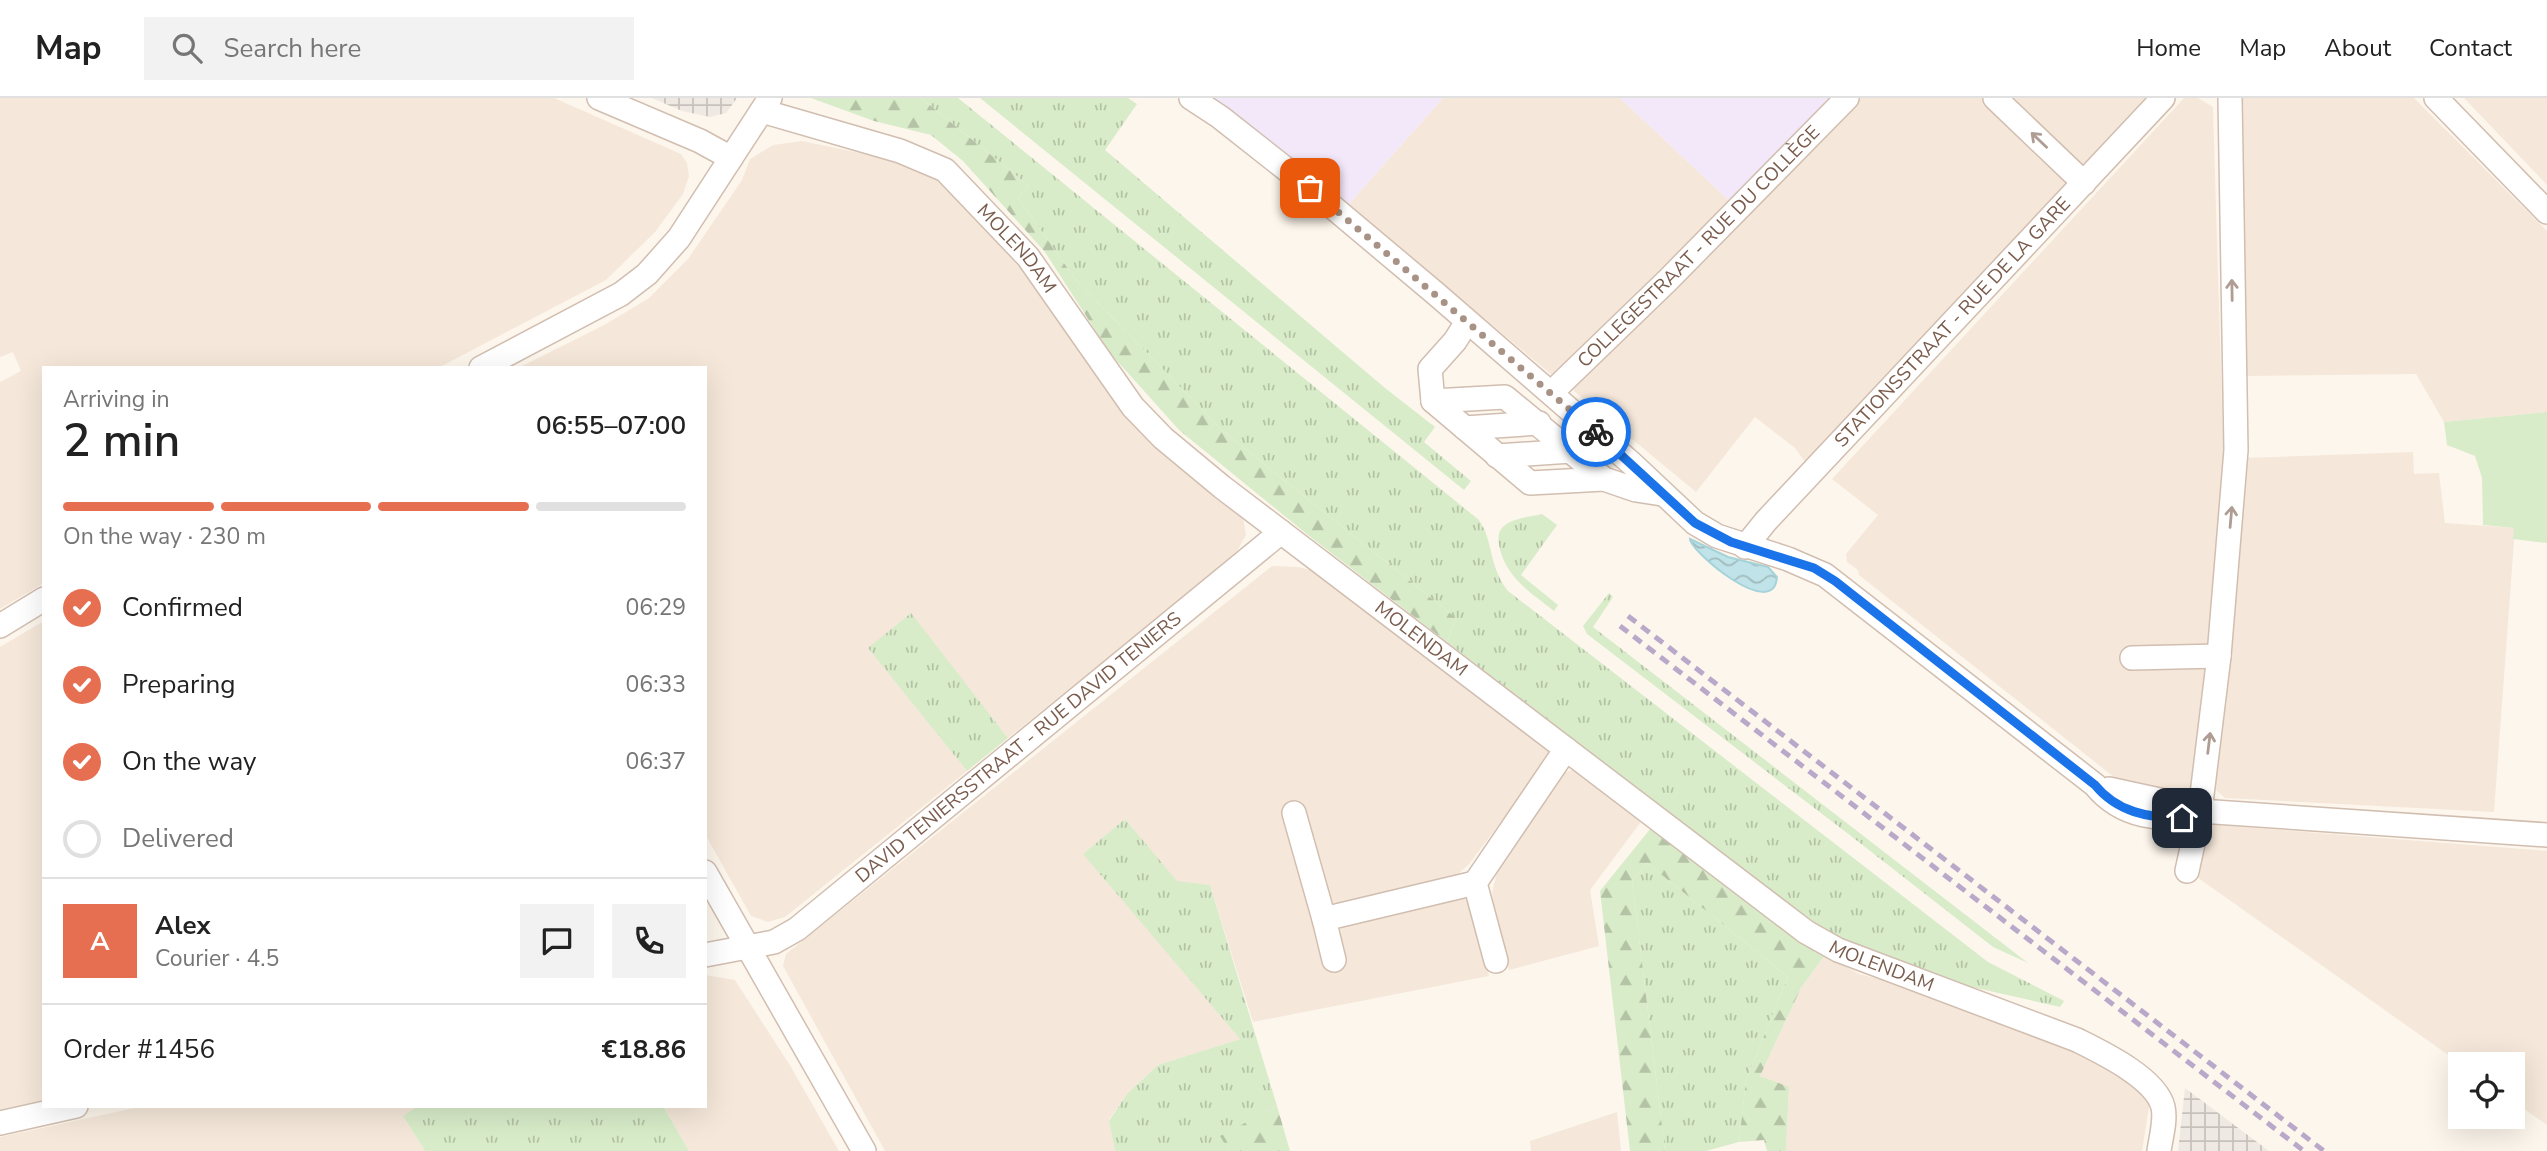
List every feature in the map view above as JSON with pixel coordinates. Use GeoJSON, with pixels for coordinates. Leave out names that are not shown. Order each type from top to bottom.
{"type":"FeatureCollection","features":[{"type":"Feature","properties":{"kind":"street"},"geometry":{"type":"LineString","coordinates":[[599,98],[700,141],[731,158]]}},
{"type":"Feature","properties":{"kind":"street"},"geometry":{"type":"LineString","coordinates":[[1191,98],[1220,117],[1310,188],[1551,393],[1695,523],[1717,536],[1788,559],[1825,575],[2095,785],[2107,799],[2155,818],[2182,818],[2200,811],[2547,835]]}},
{"type":"Feature","properties":{"kind":"street","name":"COLLEGESTRAAT - RUE DU COLLÈGE"},"geometry":{"type":"LineString","coordinates":[[1551,393],[1668,280],[1847,98]]}},
{"type":"Feature","properties":{"kind":"street"},"geometry":{"type":"LineString","coordinates":[[1995,98],[2084,183]]}},
{"type":"Feature","properties":{"kind":"street","name":"STATIONSSTRAAT - RUE DE LA GARE"},"geometry":{"type":"LineString","coordinates":[[1745,547],[1766,521],[2164,98]]}},
{"type":"Feature","properties":{"kind":"street"},"geometry":{"type":"LineString","coordinates":[[2187,871],[2200,811],[2219,656],[2236,450],[2230,98]]}},
{"type":"Feature","properties":{"kind":"street"},"geometry":{"type":"LineString","coordinates":[[2437,98],[2547,212]]}},
{"type":"Feature","properties":{"kind":"street"},"geometry":{"type":"LineString","coordinates":[[485,366],[621,295],[647,274],[679,238],[767,104]]}},
{"type":"Feature","properties":{"kind":"street","name":"MOLENDAM"},"geometry":{"type":"LineString","coordinates":[[767,104],[945,170],[1028,257],[1133,407],[1163,438],[1281,532],[1806,932],[1838,950],[2077,1040],[2140,1077],[2163,1104],[2159,1151]]}},
{"type":"Feature","properties":{"kind":"street"},"geometry":{"type":"LineString","coordinates":[[1467,322],[1455,341],[1430,369],[1473,435]]}},
{"type":"Feature","properties":{"kind":"street"},"geometry":{"type":"LineString","coordinates":[[1473,435],[1563,444],[1636,490],[1662,494]]}},
{"type":"Feature","properties":{"kind":"street"},"geometry":{"type":"LineString","coordinates":[[1473,435],[1563,444]]}},
{"type":"Feature","properties":{"kind":"street"},"geometry":{"type":"LineString","coordinates":[[1473,435],[1563,444]]}},
{"type":"Feature","properties":{"kind":"street","name":"DAVID TENIERSSTRAAT - RUE DAVID TENIERS"},"geometry":{"type":"LineString","coordinates":[[707,955],[774,943],[797,929],[1281,532]]}},
{"type":"Feature","properties":{"kind":"street"},"geometry":{"type":"LineString","coordinates":[[0,626],[42,600]]}},
{"type":"Feature","properties":{"kind":"street"},"geometry":{"type":"LineString","coordinates":[[2132,658],[2219,656]]}},
{"type":"Feature","properties":{"kind":"street"},"geometry":{"type":"LineString","coordinates":[[1324,919],[1475,883],[1566,749]]}},
{"type":"Feature","properties":{"kind":"street"},"geometry":{"type":"LineString","coordinates":[[1294,813],[1334,960]]}},
{"type":"Feature","properties":{"kind":"street"},"geometry":{"type":"LineString","coordinates":[[707,876],[864,1151]]}},
{"type":"Feature","properties":{"kind":"street"},"geometry":{"type":"LineString","coordinates":[[1475,883],[1496,961]]}},
{"type":"Feature","properties":{"kind":"street"},"geometry":{"type":"LineString","coordinates":[[0,1123],[67,1108]]}},
{"type":"Feature","properties":{"kind":"shaded area"},"geometry":{"type":"Polygon","coordinates":[[[0,98],[554,98],[681,154],[687,163],[689,176],[683,194],[655,232],[606,280],[442,366],[42,366],[42,584],[0,609],[0,382],[21,371],[13,352],[0,357],[0,98]]]}},
{"type":"Feature","properties":{"kind":"shaded area"},"geometry":{"type":"Polygon","coordinates":[[[652,98],[737,98],[726,113],[710,117],[682,111],[652,98]]]}},
{"type":"Feature","properties":{"kind":"shaded area"},"geometry":{"type":"Polygon","coordinates":[[[1210,98],[1443,98],[1348,205],[1210,98]]]}},
{"type":"Feature","properties":{"kind":"shaded area"},"geometry":{"type":"Polygon","coordinates":[[[1443,98],[1620,98],[1736,207],[1558,376],[1552,375],[1348,205],[1443,98]]]}},
{"type":"Feature","properties":{"kind":"shaded area"},"geometry":{"type":"Polygon","coordinates":[[[1620,98],[1839,98],[1736,207],[1620,98]]]}},
{"type":"Feature","properties":{"kind":"shaded area"},"geometry":{"type":"Polygon","coordinates":[[[1853,98],[1988,98],[2075,180],[1806,463],[1795,448],[1755,417],[1696,492],[1568,386],[1853,98]]]}},
{"type":"Feature","properties":{"kind":"shaded area"},"geometry":{"type":"Polygon","coordinates":[[[2005,98],[2149,98],[2090,162],[2075,165],[2005,98]]]}},
{"type":"Feature","properties":{"kind":"shaded area"},"geometry":{"type":"Polygon","coordinates":[[[2184,98],[2198,98],[2213,107],[2224,472],[2196,789],[2167,791],[2124,785],[1859,575],[1858,570],[1847,562],[1846,554],[1878,515],[1832,479],[2184,98]]]}},
{"type":"Feature","properties":{"kind":"shaded area"},"geometry":{"type":"Polygon","coordinates":[[[2243,98],[2414,98],[2547,231],[2547,412],[2444,422],[2416,374],[2247,376],[2240,231],[2243,98]]]}},
{"type":"Feature","properties":{"kind":"shaded area"},"geometry":{"type":"Polygon","coordinates":[[[2464,98],[2547,98],[2547,185],[2464,98]]]}},
{"type":"Feature","properties":{"kind":"shaded area"},"geometry":{"type":"Polygon","coordinates":[[[802,141],[908,163],[941,177],[1031,272],[1102,382],[1169,458],[1232,505],[1243,517],[1246,535],[1237,551],[1200,583],[1008,738],[910,614],[869,648],[967,771],[785,917],[768,922],[751,916],[707,838],[707,366],[522,366],[606,324],[649,298],[688,259],[742,180],[750,159],[773,145],[802,141]]]}},
{"type":"Feature","properties":{"kind":"shaded area"},"geometry":{"type":"Polygon","coordinates":[[[2413,452],[2414,474],[2439,473],[2445,523],[2515,528],[2494,812],[2225,798],[2210,785],[2245,458],[2413,452]]]}},
{"type":"Feature","properties":{"kind":"shaded area"},"geometry":{"type":"Polygon","coordinates":[[[1272,566],[1298,567],[1319,572],[1555,751],[1469,864],[1456,876],[1340,904],[1333,903],[1327,897],[1302,802],[1285,806],[1325,968],[1346,962],[1340,935],[1341,928],[1348,922],[1462,895],[1468,903],[1489,976],[1253,1022],[1210,885],[1177,882],[1125,819],[1084,854],[1240,1039],[1158,1065],[1127,1094],[1109,1120],[1115,1151],[885,1151],[783,966],[786,954],[1272,566]]]}},
{"type":"Feature","properties":{"kind":"shaded area"},"geometry":{"type":"Polygon","coordinates":[[[42,622],[42,1100],[0,1111],[0,647],[42,622]]]}},
{"type":"Feature","properties":{"kind":"shaded area"},"geometry":{"type":"Polygon","coordinates":[[[1574,769],[1643,819],[1590,890],[1599,946],[1509,970],[1498,935],[1492,893],[1497,872],[1503,857],[1564,773],[1574,769]]]}},
{"type":"Feature","properties":{"kind":"shaded area"},"geometry":{"type":"Polygon","coordinates":[[[2204,824],[2547,851],[2547,1125],[2525,1109],[2525,1052],[2448,1052],[2448,1055],[2194,875],[2204,824]]]}},
{"type":"Feature","properties":{"kind":"shaded area"},"geometry":{"type":"Polygon","coordinates":[[[1825,955],[1859,974],[1898,984],[2085,1054],[2150,1101],[2142,1151],[1786,1151],[1789,1088],[1760,1076],[1801,988],[1825,955]]]}},
{"type":"Feature","properties":{"kind":"shaded area"},"geometry":{"type":"Polygon","coordinates":[[[707,975],[735,980],[791,1067],[839,1151],[689,1151],[664,1108],[707,1108],[707,975]]]}},
{"type":"Feature","properties":{"kind":"shaded area"},"geometry":{"type":"Polygon","coordinates":[[[2185,1088],[2269,1151],[2178,1151],[2185,1088]]]}},
{"type":"Feature","properties":{"kind":"shaded area"},"geometry":{"type":"Polygon","coordinates":[[[135,1108],[415,1108],[403,1116],[425,1151],[0,1151],[0,1137],[135,1108]]]}},
{"type":"Feature","properties":{"kind":"shaded area"},"geometry":{"type":"Polygon","coordinates":[[[1617,1112],[1621,1151],[1531,1151],[1530,1141],[1617,1112]]]}},
{"type":"Feature","properties":{"kind":"green space"},"geometry":{"type":"Polygon","coordinates":[[[811,98],[921,98],[1029,186],[1018,198],[1076,280],[1223,431],[1456,618],[1447,642],[1308,535],[1179,430],[1110,353],[1045,252],[963,161],[931,135],[874,121],[811,98]]]}},
{"type":"Feature","properties":{"kind":"green space"},"geometry":{"type":"Polygon","coordinates":[[[921,98],[958,98],[1479,520],[1484,528],[1497,572],[1508,591],[1988,962],[2064,1001],[2060,1007],[1963,985],[1830,936],[1447,642],[1456,618],[1223,431],[1076,280],[1018,198],[1029,186],[921,98]]]}},
{"type":"Feature","properties":{"kind":"green space"},"geometry":{"type":"Polygon","coordinates":[[[980,98],[1128,98],[1137,104],[1105,150],[1385,388],[1435,427],[1424,442],[1471,481],[1464,490],[980,98]]]}},
{"type":"Feature","properties":{"kind":"green space"},"geometry":{"type":"Polygon","coordinates":[[[2547,412],[2547,543],[2513,539],[2514,528],[2483,525],[2482,478],[2475,456],[2447,445],[2444,422],[2547,412]]]}},
{"type":"Feature","properties":{"kind":"green space"},"geometry":{"type":"Polygon","coordinates":[[[1542,514],[1557,525],[1521,575],[1558,605],[1554,611],[1513,575],[1502,556],[1498,537],[1501,529],[1514,520],[1542,514]]]}},
{"type":"Feature","properties":{"kind":"green space"},"geometry":{"type":"Polygon","coordinates":[[[1609,593],[1613,597],[1593,627],[2028,963],[1993,947],[1587,634],[1583,626],[1609,593]]]}},
{"type":"Feature","properties":{"kind":"green space"},"geometry":{"type":"Polygon","coordinates":[[[911,613],[1008,738],[967,771],[868,648],[911,613]]]}},
{"type":"Feature","properties":{"kind":"green space"},"geometry":{"type":"Polygon","coordinates":[[[1125,819],[1177,881],[1210,885],[1277,1106],[1221,1136],[1229,1151],[1115,1151],[1109,1121],[1127,1094],[1158,1065],[1240,1039],[1083,854],[1125,819]]]}},
{"type":"Feature","properties":{"kind":"green space"},"geometry":{"type":"Polygon","coordinates":[[[1655,823],[1825,955],[1801,988],[1760,1076],[1789,1087],[1786,1151],[1767,1151],[1764,1140],[1739,1142],[1746,1080],[1788,977],[1647,863],[1632,880],[1665,1151],[1630,1151],[1600,891],[1655,823]]]}},
{"type":"Feature","properties":{"kind":"green space"},"geometry":{"type":"Polygon","coordinates":[[[1647,863],[1788,977],[1746,1080],[1739,1142],[1706,1151],[1665,1151],[1632,880],[1647,863]]]}},
{"type":"Feature","properties":{"kind":"green space"},"geometry":{"type":"Polygon","coordinates":[[[1277,1106],[1290,1151],[1229,1151],[1220,1136],[1277,1106]]]}},
{"type":"Feature","properties":{"kind":"green space"},"geometry":{"type":"Polygon","coordinates":[[[415,1108],[664,1108],[689,1151],[425,1151],[403,1116],[415,1108]]]}},
{"type":"Feature","properties":{"kind":"water"},"geometry":{"type":"Polygon","coordinates":[[[1690,539],[1728,557],[1768,567],[1777,577],[1772,589],[1762,592],[1733,580],[1704,557],[1690,539]]]}},
{"type":"Feature","properties":{"kind":"railway"},"geometry":{"type":"LineString","coordinates":[[1628,616],[2324,1151]]}},
{"type":"Feature","properties":{"kind":"railway"},"geometry":{"type":"LineString","coordinates":[[1620,626],[2304,1151]]}},
{"type":"Feature","properties":{"kind":"way so far"},"geometry":{"type":"LineString","coordinates":[[1310,188],[1596,432]]}},
{"type":"Feature","properties":{"kind":"route"},"geometry":{"type":"LineString","coordinates":[[1596,432],[1695,523],[1731,542],[1814,568],[1835,581],[1872,613],[2095,785],[2107,799],[2155,818],[2182,818]]}}]}
